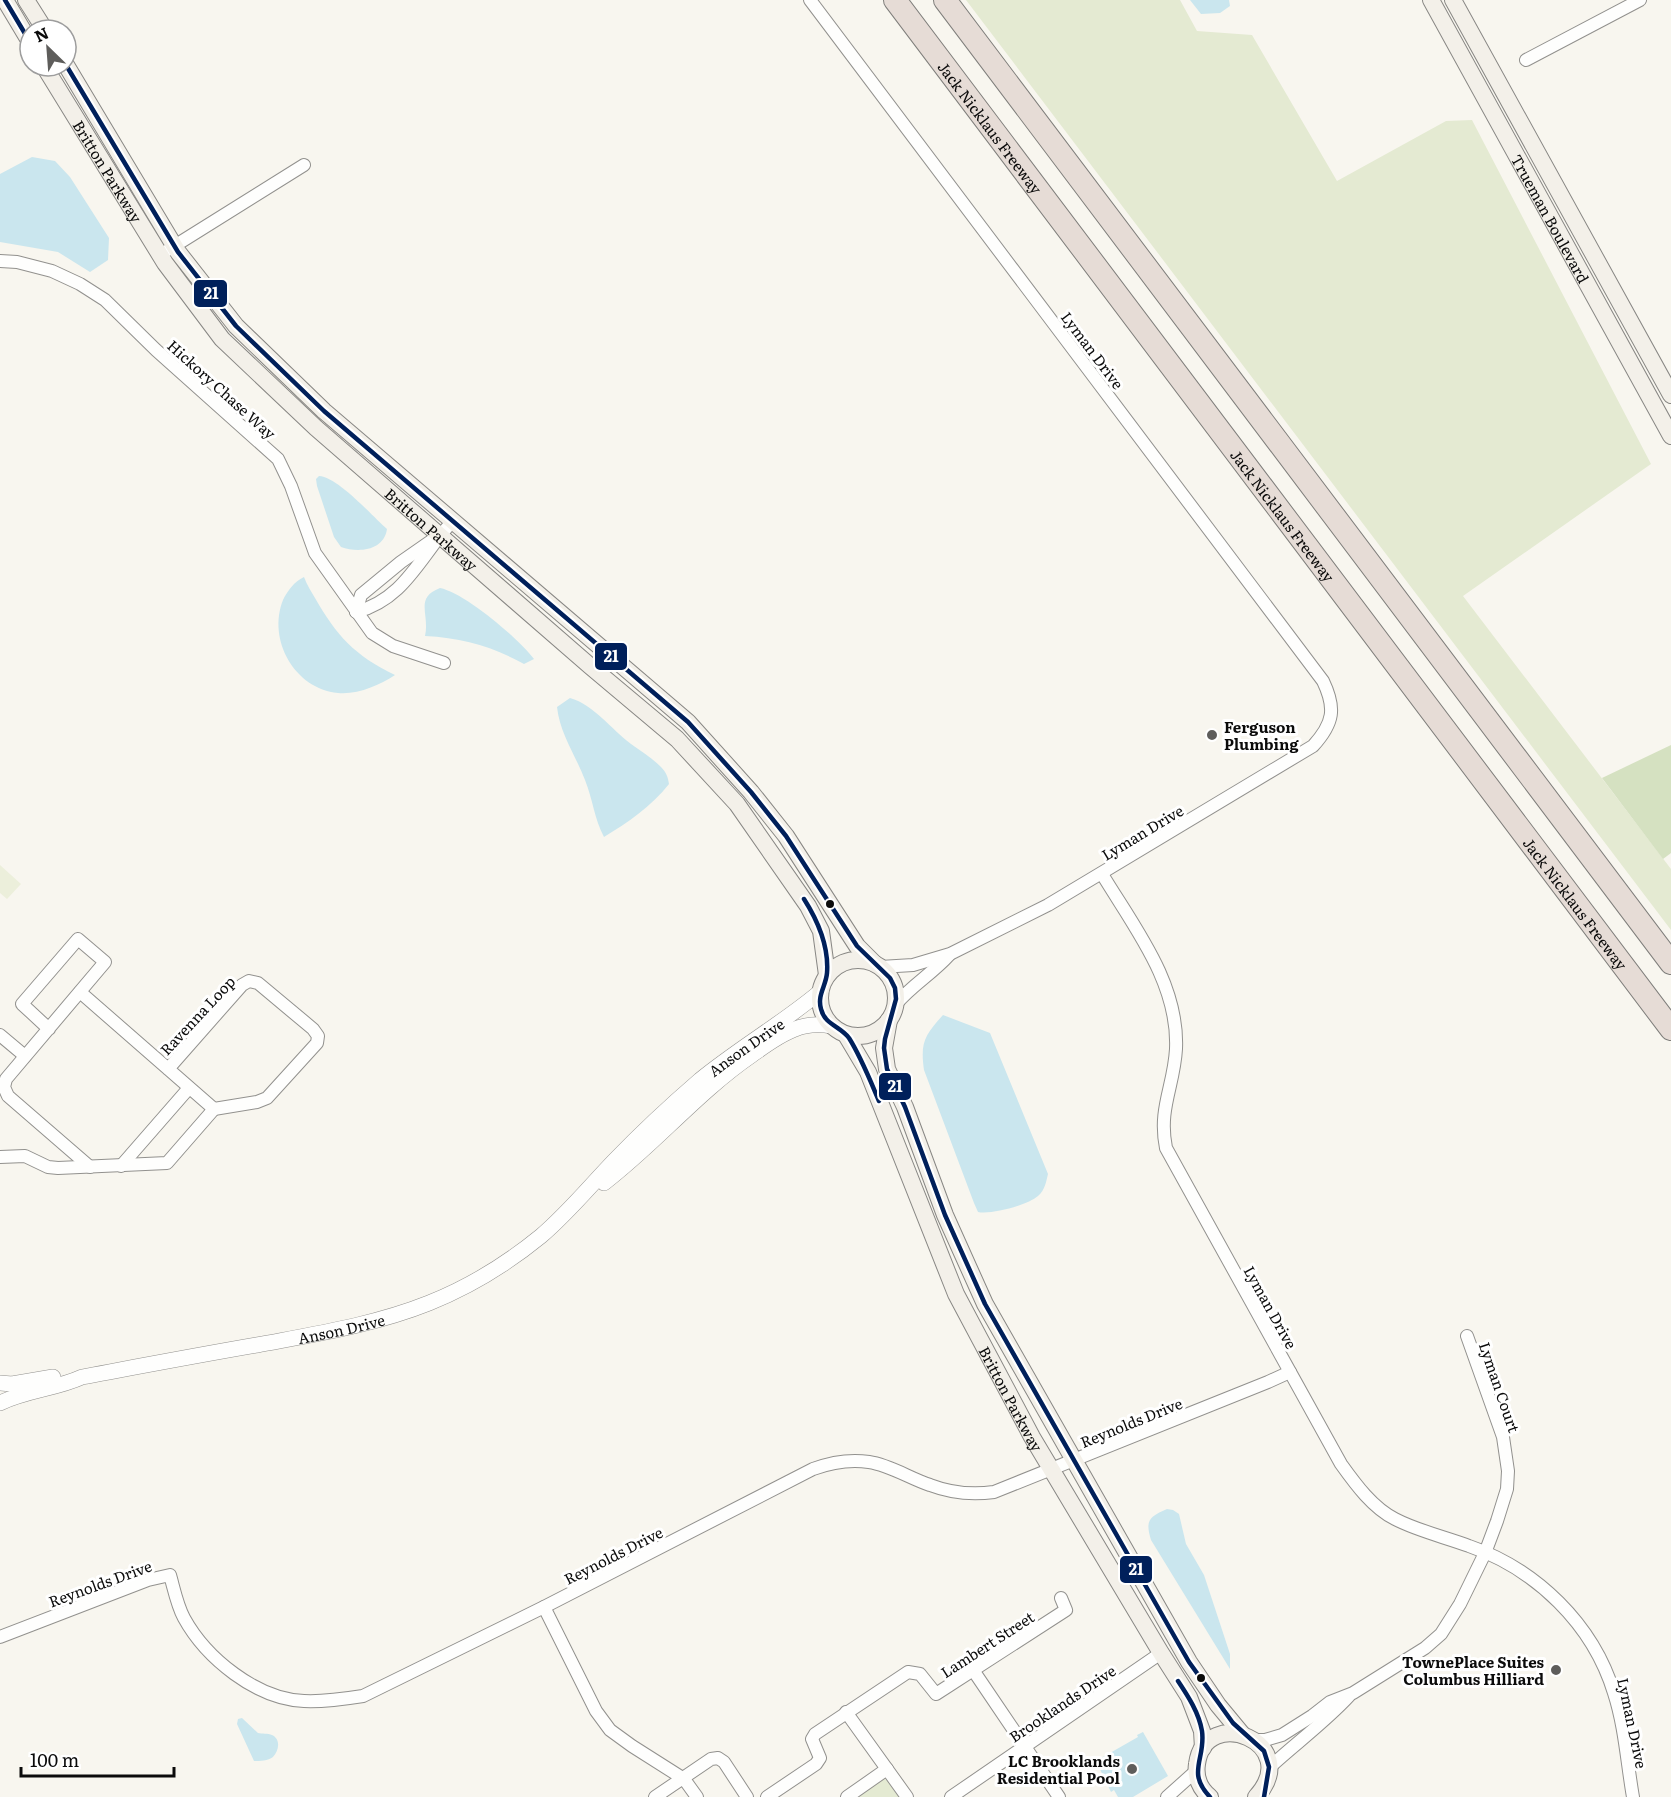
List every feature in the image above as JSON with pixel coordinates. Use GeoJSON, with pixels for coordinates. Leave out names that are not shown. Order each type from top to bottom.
{"type":"FeatureCollection","features":[{"type":"Feature","properties":{"kind":"highway","name":"Jack Nicklaus Freeway"},"geometry":{"type":"LineString","coordinates":[[895,0],[1671,1029]]}},
{"type":"Feature","properties":{"kind":"highway"},"geometry":{"type":"LineString","coordinates":[[945,0],[1671,961]]}},
{"type":"Feature","properties":{"kind":"main road"},"geometry":{"type":"LineString","coordinates":[[5,0],[18,22]]}},
{"type":"Feature","properties":{"kind":"main road"},"geometry":{"type":"LineString","coordinates":[[26,0],[37,18]]}},
{"type":"Feature","properties":{"kind":"main road","name":"Trueman Boulevard"},"geometry":{"type":"LineString","coordinates":[[1431,0],[1671,436]]}},
{"type":"Feature","properties":{"kind":"main road","name":"Trueman Boulevard"},"geometry":{"type":"LineString","coordinates":[[1453,0],[1671,395]]}},
{"type":"Feature","properties":{"kind":"main road","name":"Britton Parkway"},"geometry":{"type":"LineString","coordinates":[[51,78],[159,255],[222,339],[316,428],[677,739],[737,804],[808,906],[821,931],[827,975]]}},
{"type":"Feature","properties":{"kind":"main road","name":"Britton Parkway"},"geometry":{"type":"LineString","coordinates":[[74,78],[174,247],[236,327],[324,411],[688,722],[779,827],[857,946],[877,965]]}},
{"type":"Feature","properties":{"kind":"main road"},"geometry":{"type":"LineString","coordinates":[[861,960],[877,965],[890,978],[895,988],[896,1004],[889,1020],[881,1029],[870,1035],[858,1036],[839,1030],[821,1010],[821,991],[827,975],[837,966],[848,961],[861,960]]}},
{"type":"Feature","properties":{"kind":"main road","name":"Britton Parkway"},"geometry":{"type":"LineString","coordinates":[[889,1020],[884,1048],[887,1069],[905,1107],[945,1215],[985,1304],[1189,1662],[1218,1705],[1249,1737],[1263,1747],[1270,1767]]}},
{"type":"Feature","properties":{"kind":"main road","name":"Britton Parkway"},"geometry":{"type":"LineString","coordinates":[[839,1030],[867,1072],[956,1294],[1051,1469],[1189,1697],[1202,1731],[1203,1748]]}},
{"type":"Feature","properties":{"kind":"main road"},"geometry":{"type":"LineString","coordinates":[[1210,1797],[1199,1783],[1196,1771],[1203,1748],[1209,1741],[1225,1733],[1249,1737]]}},
{"type":"Feature","properties":{"kind":"main road"},"geometry":{"type":"LineString","coordinates":[[1261,1794],[1270,1767]]}},
{"type":"Feature","properties":{"kind":"street","name":"Lyman Drive"},"geometry":{"type":"LineString","coordinates":[[810,0],[1323,681],[1331,697],[1332,716],[1325,732],[1313,746],[1102,874],[1154,960],[1169,998],[1176,1046],[1173,1073],[1163,1112],[1162,1131],[1166,1148],[1341,1464],[1356,1485],[1379,1508],[1394,1519],[1485,1552],[1521,1572],[1558,1601],[1577,1623],[1608,1676],[1615,1695],[1633,1797]]}},
{"type":"Feature","properties":{"kind":"street"},"geometry":{"type":"LineString","coordinates":[[1526,60],[1640,0]]}},
{"type":"Feature","properties":{"kind":"street"},"geometry":{"type":"LineString","coordinates":[[159,255],[304,165]]}},
{"type":"Feature","properties":{"kind":"street","name":"Hickory Chase Way"},"geometry":{"type":"LineString","coordinates":[[0,261],[17,262],[52,271],[80,284],[105,300],[156,350],[278,459],[291,486],[315,553],[372,633],[393,646],[444,663]]}},
{"type":"Feature","properties":{"kind":"street"},"geometry":{"type":"LineString","coordinates":[[356,612],[372,608],[398,588],[416,570],[452,522]]}},
{"type":"Feature","properties":{"kind":"street"},"geometry":{"type":"LineString","coordinates":[[356,612],[361,595],[401,562],[440,535]]}},
{"type":"Feature","properties":{"kind":"street"},"geometry":{"type":"LineString","coordinates":[[877,965],[913,965],[950,954],[1048,905],[1102,874]]}},
{"type":"Feature","properties":{"kind":"street"},"geometry":{"type":"LineString","coordinates":[[49,1029],[22,1004],[78,939],[105,962],[49,1029],[6,1079],[4,1087],[8,1096],[90,1167]]}},
{"type":"Feature","properties":{"kind":"street"},"geometry":{"type":"LineString","coordinates":[[896,1004],[950,954]]}},
{"type":"Feature","properties":{"kind":"street","name":"Ravenna Loop"},"geometry":{"type":"LineString","coordinates":[[80,992],[189,1088],[214,1109],[257,1102],[267,1098],[317,1043],[318,1036],[314,1029],[258,983],[249,981],[242,985],[168,1069]]}},
{"type":"Feature","properties":{"kind":"street","name":"Anson Drive"},"geometry":{"type":"LineString","coordinates":[[571,1208],[615,1160],[700,1080],[821,991]]}},
{"type":"Feature","properties":{"kind":"street","name":"Anson Drive"},"geometry":{"type":"LineString","coordinates":[[0,1403],[14,1396],[42,1388],[68,1384],[82,1377],[316,1334],[405,1312],[454,1291],[502,1264],[540,1236],[571,1208],[622,1169],[700,1096],[774,1039],[797,1028],[819,1024],[839,1030]]}},
{"type":"Feature","properties":{"kind":"street"},"geometry":{"type":"LineString","coordinates":[[0,1035],[25,1056]]}},
{"type":"Feature","properties":{"kind":"street"},"geometry":{"type":"LineString","coordinates":[[121,1166],[189,1088]]}},
{"type":"Feature","properties":{"kind":"street"},"geometry":{"type":"LineString","coordinates":[[0,1157],[25,1156],[48,1167],[167,1163],[214,1109]]}},
{"type":"Feature","properties":{"kind":"street","name":"Lyman Court"},"geometry":{"type":"LineString","coordinates":[[1353,1693],[1425,1648],[1441,1634],[1452,1619],[1485,1552],[1507,1489],[1508,1471],[1503,1437],[1467,1336]]}},
{"type":"Feature","properties":{"kind":"street","name":"Reynolds Drive"},"geometry":{"type":"LineString","coordinates":[[0,1637],[148,1580],[170,1575],[182,1616],[211,1656],[230,1670],[270,1693],[293,1700],[340,1700],[363,1696],[544,1607],[813,1468],[851,1461],[870,1462],[930,1485],[970,1493],[994,1492],[1290,1372]]}},
{"type":"Feature","properties":{"kind":"street","name":"Anson Drive"},"geometry":{"type":"LineString","coordinates":[[0,1383],[12,1384],[71,1374],[82,1377]]}},
{"type":"Feature","properties":{"kind":"street","name":"Lambert Street"},"geometry":{"type":"LineString","coordinates":[[766,1797],[816,1764],[820,1758],[812,1739],[815,1734],[846,1712],[908,1672],[920,1674],[936,1694],[1066,1610],[1060,1598]]}},
{"type":"Feature","properties":{"kind":"street"},"geometry":{"type":"LineString","coordinates":[[544,1607],[596,1711],[610,1730],[684,1779],[697,1797]]}},
{"type":"Feature","properties":{"kind":"street","name":"Brooklands Drive"},"geometry":{"type":"LineString","coordinates":[[951,1797],[1161,1653]]}},
{"type":"Feature","properties":{"kind":"street"},"geometry":{"type":"LineString","coordinates":[[973,1670],[1059,1797]]}},
{"type":"Feature","properties":{"kind":"street"},"geometry":{"type":"LineString","coordinates":[[1249,1737],[1265,1740],[1281,1735],[1330,1702],[1353,1693]]}},
{"type":"Feature","properties":{"kind":"street"},"geometry":{"type":"LineString","coordinates":[[1270,1767],[1335,1712],[1353,1693]]}},
{"type":"Feature","properties":{"kind":"street"},"geometry":{"type":"LineString","coordinates":[[846,1712],[907,1797]]}},
{"type":"Feature","properties":{"kind":"street"},"geometry":{"type":"LineString","coordinates":[[655,1797],[711,1759],[718,1758],[724,1762],[747,1797]]}},
{"type":"Feature","properties":{"kind":"street"},"geometry":{"type":"LineString","coordinates":[[847,1797],[887,1769]]}},
{"type":"Feature","properties":{"kind":"street"},"geometry":{"type":"LineString","coordinates":[[1167,1797],[1196,1771]]}},
{"type":"Feature","properties":{"kind":"green space"},"geometry":{"type":"Polygon","coordinates":[[[966,0],[1180,0],[1197,31],[1252,35],[1337,181],[1446,121],[1472,120],[1651,464],[1463,596],[1671,869],[1671,930],[966,0]]]}},
{"type":"Feature","properties":{"kind":"green space"},"geometry":{"type":"Polygon","coordinates":[[[1671,745],[1671,853],[1663,859],[1602,778],[1671,745]]]}},
{"type":"Feature","properties":{"kind":"green space"},"geometry":{"type":"Polygon","coordinates":[[[0,865],[21,884],[7,899],[0,893],[0,865]]]}},
{"type":"Feature","properties":{"kind":"green space"},"geometry":{"type":"Polygon","coordinates":[[[877,1780],[889,1781],[901,1797],[859,1797],[877,1780]]]}},
{"type":"Feature","properties":{"kind":"water"},"geometry":{"type":"Polygon","coordinates":[[[1190,0],[1229,0],[1230,6],[1220,13],[1201,14],[1190,0]]]}},
{"type":"Feature","properties":{"kind":"water"},"geometry":{"type":"Polygon","coordinates":[[[32,157],[55,161],[70,177],[109,238],[108,260],[90,272],[58,252],[0,242],[0,174],[32,157]]]}},
{"type":"Feature","properties":{"kind":"water"},"geometry":{"type":"Polygon","coordinates":[[[319,476],[327,478],[345,490],[387,529],[381,542],[362,550],[341,547],[334,537],[317,486],[316,479],[319,476]]]}},
{"type":"Feature","properties":{"kind":"water"},"geometry":{"type":"Polygon","coordinates":[[[304,577],[339,634],[357,652],[395,675],[368,688],[338,693],[309,682],[297,672],[282,646],[279,615],[287,593],[304,577]]]}},
{"type":"Feature","properties":{"kind":"water"},"geometry":{"type":"Polygon","coordinates":[[[440,588],[477,607],[516,640],[534,659],[524,664],[500,652],[476,644],[425,636],[425,602],[432,592],[440,588]]]}},
{"type":"Feature","properties":{"kind":"water"},"geometry":{"type":"Polygon","coordinates":[[[570,698],[595,712],[654,761],[668,779],[669,784],[647,807],[604,837],[585,780],[559,717],[557,707],[570,698]]]}},
{"type":"Feature","properties":{"kind":"water"},"geometry":{"type":"Polygon","coordinates":[[[943,1015],[990,1033],[1048,1174],[1040,1194],[1026,1203],[984,1213],[978,1212],[974,1203],[924,1070],[925,1040],[943,1015]]]}},
{"type":"Feature","properties":{"kind":"water"},"geometry":{"type":"Polygon","coordinates":[[[1167,1509],[1179,1514],[1186,1544],[1204,1575],[1230,1654],[1230,1669],[1151,1540],[1148,1528],[1150,1520],[1167,1509]]]}},
{"type":"Feature","properties":{"kind":"water"},"geometry":{"type":"Polygon","coordinates":[[[242,1718],[258,1733],[269,1734],[277,1739],[277,1752],[273,1757],[254,1761],[237,1724],[238,1719],[242,1718]]]}},
{"type":"Feature","properties":{"kind":"water","name":"LC Brooklands Residential Pool"},"geometry":{"type":"Polygon","coordinates":[[[1143,1732],[1168,1776],[1133,1797],[1118,1797],[1114,1790],[1111,1792],[1096,1761],[1143,1732]]]}},
{"type":"Feature","properties":{"kind":"transit line","name":"21"},"geometry":{"type":"LineString","coordinates":[[5,0],[18,22]]}},
{"type":"Feature","properties":{"kind":"transit line","name":"21"},"geometry":{"type":"LineString","coordinates":[[74,78],[178,252],[236,326],[324,411],[688,722],[751,792],[786,836],[857,946],[890,978],[895,988],[896,999],[885,1039],[887,1069],[905,1107],[945,1215],[985,1304],[1189,1662],[1233,1723],[1264,1751],[1269,1767],[1264,1797]]}},
{"type":"Feature","properties":{"kind":"transit line","name":"21"},"geometry":{"type":"LineString","coordinates":[[804,899],[818,925],[826,954],[827,973],[820,999],[821,1009],[826,1019],[849,1038],[879,1101]]}},
{"type":"Feature","properties":{"kind":"transit line","name":"21"},"geometry":{"type":"LineString","coordinates":[[1178,1681],[1193,1705],[1201,1724],[1203,1741],[1198,1773],[1199,1780],[1210,1797]]}},
{"type":"Feature","properties":{"kind":"place","name":"Ferguson Plumbing"},"geometry":{"type":"Point","coordinates":[1212,735]}},
{"type":"Feature","properties":{"kind":"place","name":"TownePlace Suites Columbus Hilliard"},"geometry":{"type":"Point","coordinates":[1556,1670]}},
{"type":"Feature","properties":{"kind":"place","name":"LC Brooklands Residential Pool"},"geometry":{"type":"Point","coordinates":[1132,1769]}}]}
